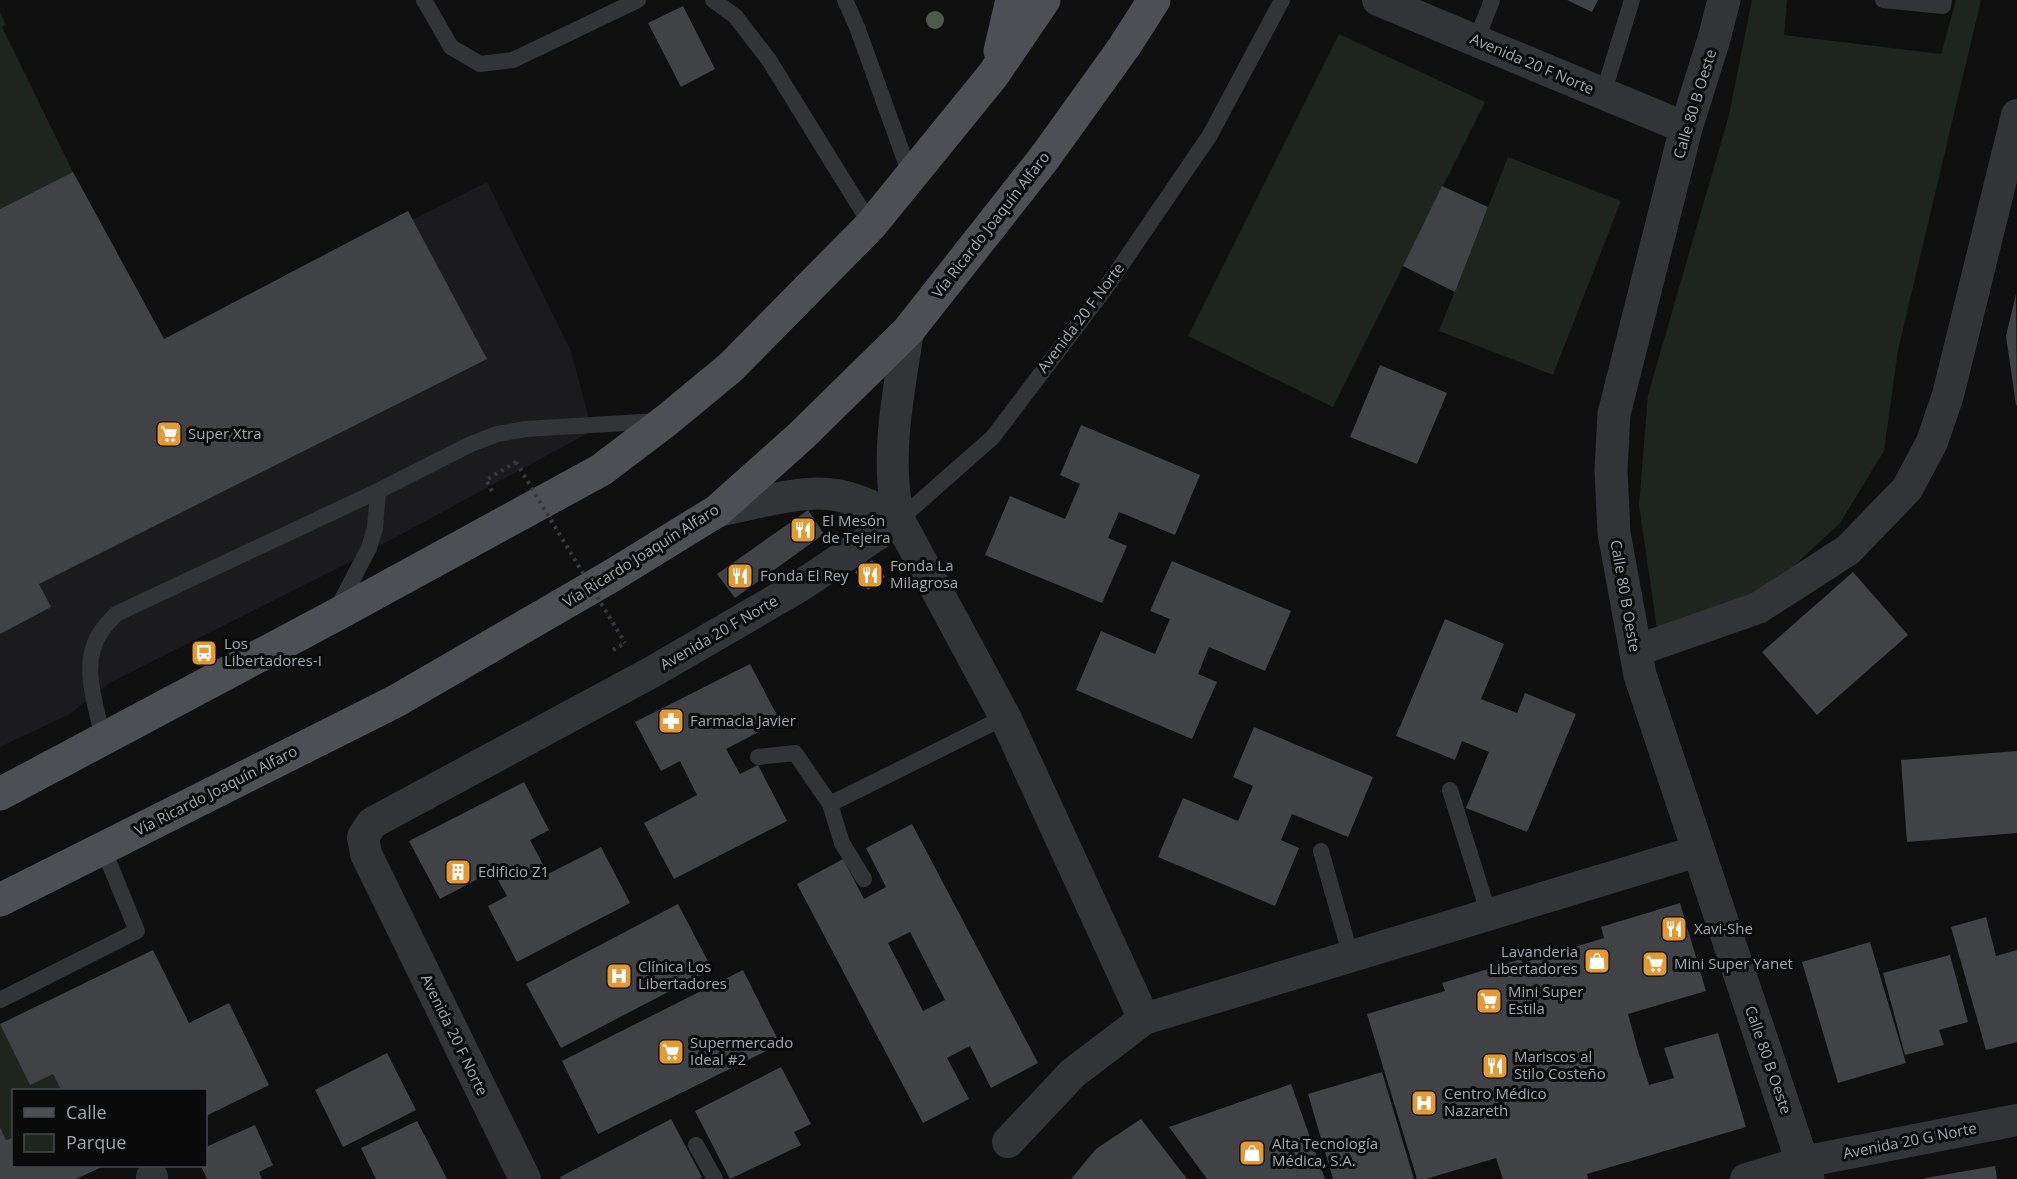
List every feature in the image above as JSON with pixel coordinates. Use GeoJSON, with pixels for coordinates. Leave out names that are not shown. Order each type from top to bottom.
{"type":"FeatureCollection","features":[{"type":"Feature","properties":{"kind":"main road"},"geometry":{"type":"LineString","coordinates":[[993,75],[1007,30],[1012,0]]}},
{"type":"Feature","properties":{"kind":"main road"},"geometry":{"type":"LineString","coordinates":[[0,794],[601,470],[667,420],[731,367],[871,225],[993,75],[1044,0]]}},
{"type":"Feature","properties":{"kind":"main road","name":"Vía Ricardo Joaquín Alfaro"},"geometry":{"type":"LineString","coordinates":[[0,900],[396,700],[613,575],[717,511],[801,436],[908,331],[1045,157],[1124,47],[1154,0]]}},
{"type":"Feature","properties":{"kind":"street","name":"Avenida 20 F Norte"},"geometry":{"type":"LineString","coordinates":[[1378,0],[1686,129]]}},
{"type":"Feature","properties":{"kind":"street","name":"Calle 80 B Oeste"},"geometry":{"type":"LineString","coordinates":[[1724,0],[1686,129],[1614,414],[1611,470],[1614,533],[1640,675],[1805,1171]]}},
{"type":"Feature","properties":{"kind":"street"},"geometry":{"type":"LineString","coordinates":[[1635,651],[1758,608],[1848,550],[1907,489],[1932,442],[1948,395],[2017,115]]}},
{"type":"Feature","properties":{"kind":"street"},"geometry":{"type":"LineString","coordinates":[[908,331],[899,388],[892,465],[894,499],[899,520],[1005,717],[1144,1019]]}},
{"type":"Feature","properties":{"kind":"street"},"geometry":{"type":"LineString","coordinates":[[717,511],[800,495],[831,494],[877,508],[899,520]]}},
{"type":"Feature","properties":{"kind":"street","name":"Avenida 20 F Norte"},"geometry":{"type":"LineString","coordinates":[[525,1179],[366,854],[363,837],[372,823],[652,672],[800,586],[899,520]]}},
{"type":"Feature","properties":{"kind":"street"},"geometry":{"type":"LineString","coordinates":[[1008,1142],[1073,1073],[1144,1019],[1698,851]]}},
{"type":"Feature","properties":{"kind":"street","name":"Avenida 20 G Norte"},"geometry":{"type":"LineString","coordinates":[[1746,1179],[1805,1171],[2017,1120]]}},
{"type":"Feature","properties":{"kind":"lane"},"geometry":{"type":"LineString","coordinates":[[424,0],[451,47],[480,64],[513,60],[638,0]]}},
{"type":"Feature","properties":{"kind":"lane"},"geometry":{"type":"LineString","coordinates":[[714,0],[735,16],[769,60],[871,225]]}},
{"type":"Feature","properties":{"kind":"lane"},"geometry":{"type":"LineString","coordinates":[[844,0],[857,27],[911,177]]}},
{"type":"Feature","properties":{"kind":"lane","name":"Avenida 20 F Norte"},"geometry":{"type":"LineString","coordinates":[[899,520],[993,437],[1105,289],[1210,135],[1282,0]]}},
{"type":"Feature","properties":{"kind":"lane"},"geometry":{"type":"LineString","coordinates":[[1476,41],[1492,0]]}},
{"type":"Feature","properties":{"kind":"lane"},"geometry":{"type":"LineString","coordinates":[[1603,94],[1632,0]]}},
{"type":"Feature","properties":{"kind":"lane"},"geometry":{"type":"LineString","coordinates":[[1883,0],[1943,6],[1944,0]]}},
{"type":"Feature","properties":{"kind":"lane"},"geometry":{"type":"LineString","coordinates":[[103,738],[91,685],[90,660],[99,633],[116,614],[471,444],[497,434],[526,429],[667,420]]}},
{"type":"Feature","properties":{"kind":"lane"},"geometry":{"type":"LineString","coordinates":[[332,617],[369,548],[375,528],[378,490]]}},
{"type":"Feature","properties":{"kind":"lane"},"geometry":{"type":"LineString","coordinates":[[830,804],[1005,717]]}},
{"type":"Feature","properties":{"kind":"lane"},"geometry":{"type":"LineString","coordinates":[[758,757],[795,753],[830,804],[842,843],[864,879]]}},
{"type":"Feature","properties":{"kind":"lane"},"geometry":{"type":"LineString","coordinates":[[1450,790],[1489,915]]}},
{"type":"Feature","properties":{"kind":"lane"},"geometry":{"type":"LineString","coordinates":[[0,1000],[137,931],[103,848]]}},
{"type":"Feature","properties":{"kind":"lane"},"geometry":{"type":"LineString","coordinates":[[1321,851],[1351,957]]}},
{"type":"Feature","properties":{"kind":"lane"},"geometry":{"type":"LineString","coordinates":[[696,1145],[716,1179]]}},
{"type":"Feature","properties":{"kind":"path"},"geometry":{"type":"LineString","coordinates":[[494,494],[486,480],[516,462],[626,642]]}},
{"type":"Feature","properties":{"kind":"shaded area"},"geometry":{"type":"Polygon","coordinates":[[[73,172],[164,339],[408,211],[412,220],[487,182],[571,351],[592,431],[348,563],[111,682],[68,715],[0,747],[0,209],[73,172]]]}},
{"type":"Feature","properties":{"kind":"green space"},"geometry":{"type":"Polygon","coordinates":[[[1752,0],[1787,0],[1784,35],[1941,54],[1956,0],[1981,0],[1898,350],[1884,451],[1840,523],[1772,586],[1658,636],[1639,505],[1648,395],[1729,115],[1752,0]]]}},
{"type":"Feature","properties":{"kind":"green space"},"geometry":{"type":"Polygon","coordinates":[[[0,12],[6,25],[2,27],[73,172],[0,209],[0,12]]]}},
{"type":"Feature","properties":{"kind":"green space"},"geometry":{"type":"Polygon","coordinates":[[[1339,34],[1485,102],[1333,407],[1188,336],[1339,34]]]}},
{"type":"Feature","properties":{"kind":"green space"},"geometry":{"type":"Polygon","coordinates":[[[1508,157],[1621,201],[1553,375],[1439,331],[1508,157]]]}},
{"type":"Feature","properties":{"kind":"green space"},"geometry":{"type":"Polygon","coordinates":[[[0,1024],[53,1074],[60,1089],[12,1089],[12,1137],[6,1140],[0,1127],[0,1024]]]}},
{"type":"Feature","properties":{"kind":"building"},"geometry":{"type":"Polygon","coordinates":[[[1567,0],[1598,0],[1592,12],[1567,0]]]}},
{"type":"Feature","properties":{"kind":"building"},"geometry":{"type":"Polygon","coordinates":[[[683,6],[715,69],[681,87],[648,23],[683,6]]]}},
{"type":"Feature","properties":{"kind":"building","name":"Super Xtra"},"geometry":{"type":"Polygon","coordinates":[[[73,172],[164,339],[408,211],[487,359],[39,584],[51,607],[0,634],[0,209],[73,172]]]}},
{"type":"Feature","properties":{"kind":"building"},"geometry":{"type":"Polygon","coordinates":[[[1442,186],[1488,207],[1455,292],[1403,266],[1442,186]]]}},
{"type":"Feature","properties":{"kind":"building"},"geometry":{"type":"Polygon","coordinates":[[[2016,294],[2017,405],[2006,336],[2016,294]]]}},
{"type":"Feature","properties":{"kind":"building"},"geometry":{"type":"Polygon","coordinates":[[[1380,365],[1447,393],[1417,464],[1350,437],[1380,365]]]}},
{"type":"Feature","properties":{"kind":"building"},"geometry":{"type":"Polygon","coordinates":[[[1081,425],[1200,475],[1175,535],[1119,512],[1108,538],[1127,546],[1102,603],[985,555],[1010,496],[1065,519],[1080,484],[1060,475],[1081,425]]]}},
{"type":"Feature","properties":{"kind":"building"},"geometry":{"type":"Polygon","coordinates":[[[808,510],[824,534],[735,598],[717,574],[808,510]]]}},
{"type":"Feature","properties":{"kind":"building","name":"Fonda La Milagrosa"},"geometry":{"type":"Polygon","coordinates":[[[872,560],[885,577],[868,590],[855,572],[872,560]]]}},
{"type":"Feature","properties":{"kind":"building"},"geometry":{"type":"Polygon","coordinates":[[[1172,561],[1291,611],[1265,671],[1209,647],[1198,674],[1217,682],[1192,739],[1076,690],[1101,631],[1155,654],[1170,619],[1150,611],[1172,561]]]}},
{"type":"Feature","properties":{"kind":"building"},"geometry":{"type":"Polygon","coordinates":[[[1853,572],[1908,635],[1817,715],[1762,652],[1853,572]]]}},
{"type":"Feature","properties":{"kind":"building"},"geometry":{"type":"Polygon","coordinates":[[[1445,619],[1504,644],[1481,699],[1517,713],[1525,693],[1576,714],[1527,832],[1466,808],[1489,752],[1462,741],[1455,760],[1396,736],[1445,619]]]}},
{"type":"Feature","properties":{"kind":"building"},"geometry":{"type":"Polygon","coordinates":[[[750,664],[780,721],[726,749],[740,774],[758,765],[787,821],[674,879],[644,823],[697,795],[680,761],[661,771],[635,722],[750,664]]]}},
{"type":"Feature","properties":{"kind":"building"},"geometry":{"type":"Polygon","coordinates":[[[1254,727],[1373,777],[1348,837],[1292,814],[1281,840],[1299,848],[1275,906],[1158,857],[1183,798],[1238,821],[1253,786],[1233,777],[1254,727]]]}},
{"type":"Feature","properties":{"kind":"building"},"geometry":{"type":"Polygon","coordinates":[[[2017,751],[2017,833],[1907,842],[1901,760],[2017,751]]]}},
{"type":"Feature","properties":{"kind":"building","name":"Edificio Z1"},"geometry":{"type":"Polygon","coordinates":[[[524,782],[549,830],[530,840],[548,874],[601,847],[630,903],[517,962],[488,906],[507,896],[493,871],[440,899],[409,841],[524,782]]]}},
{"type":"Feature","properties":{"kind":"building"},"geometry":{"type":"Polygon","coordinates":[[[912,824],[1038,1063],[991,1088],[970,1046],[947,1058],[969,1099],[923,1123],[797,884],[843,859],[864,899],[886,887],[866,848],[912,824]],[[910,932],[888,943],[923,1011],[945,1000],[910,932]]]}},
{"type":"Feature","properties":{"kind":"building"},"geometry":{"type":"Polygon","coordinates":[[[1680,903],[1706,991],[1628,1014],[1638,1051],[1649,1085],[1674,1078],[1664,1048],[1718,1033],[1746,1127],[1587,1174],[1588,1179],[1503,1179],[1496,1158],[1426,1179],[1417,1179],[1367,1014],[1445,991],[1442,983],[1521,959],[1522,963],[1604,938],[1601,927],[1680,903]]]}},
{"type":"Feature","properties":{"kind":"building","name":"Clínica Los Libertadores"},"geometry":{"type":"Polygon","coordinates":[[[678,904],[712,969],[561,1048],[526,984],[678,904]]]}},
{"type":"Feature","properties":{"kind":"building"},"geometry":{"type":"Polygon","coordinates":[[[1986,917],[1996,956],[2017,950],[2017,1042],[1986,1050],[1951,927],[1986,917]]]}},
{"type":"Feature","properties":{"kind":"building"},"geometry":{"type":"Polygon","coordinates":[[[1870,942],[1906,1063],[1838,1083],[1802,962],[1870,942]]]}},
{"type":"Feature","properties":{"kind":"building"},"geometry":{"type":"Polygon","coordinates":[[[153,950],[189,1023],[229,1003],[269,1085],[207,1116],[207,1089],[60,1089],[53,1074],[30,1085],[0,1024],[153,950]]]}},
{"type":"Feature","properties":{"kind":"building"},"geometry":{"type":"Polygon","coordinates":[[[1950,955],[1968,1022],[1939,1030],[1944,1045],[1905,1055],[1883,973],[1950,955]]]}},
{"type":"Feature","properties":{"kind":"building","name":"Supermercado Ideal #2"},"geometry":{"type":"Polygon","coordinates":[[[743,970],[780,1044],[598,1134],[562,1061],[743,970]]]}},
{"type":"Feature","properties":{"kind":"building"},"geometry":{"type":"Polygon","coordinates":[[[387,1053],[416,1110],[343,1147],[315,1090],[387,1053]]]}},
{"type":"Feature","properties":{"kind":"building"},"geometry":{"type":"Polygon","coordinates":[[[781,1067],[811,1124],[794,1132],[801,1145],[730,1179],[695,1111],[781,1067]]]}},
{"type":"Feature","properties":{"kind":"building"},"geometry":{"type":"Polygon","coordinates":[[[1382,1072],[1414,1179],[1333,1179],[1308,1094],[1382,1072]]]}},
{"type":"Feature","properties":{"kind":"building","name":"Alta Tecnología Médica, S.A."},"geometry":{"type":"Polygon","coordinates":[[[1291,1084],[1325,1179],[1207,1179],[1169,1127],[1291,1084]]]}},
{"type":"Feature","properties":{"kind":"building"},"geometry":{"type":"Polygon","coordinates":[[[671,1119],[702,1177],[699,1179],[561,1179],[560,1177],[671,1119]]]}},
{"type":"Feature","properties":{"kind":"building"},"geometry":{"type":"Polygon","coordinates":[[[1141,1119],[1187,1179],[1071,1179],[1096,1149],[1141,1119]]]}},
{"type":"Feature","properties":{"kind":"building"},"geometry":{"type":"Polygon","coordinates":[[[417,1121],[447,1179],[376,1179],[361,1148],[417,1121]]]}},
{"type":"Feature","properties":{"kind":"building"},"geometry":{"type":"Polygon","coordinates":[[[255,1125],[273,1165],[259,1172],[262,1179],[207,1179],[201,1167],[207,1167],[207,1147],[255,1125]]]}},
{"type":"Feature","properties":{"kind":"building"},"geometry":{"type":"Polygon","coordinates":[[[0,1127],[6,1140],[12,1138],[12,1167],[102,1167],[76,1179],[0,1179],[0,1127]]]}},
{"type":"Feature","properties":{"kind":"building"},"geometry":{"type":"Polygon","coordinates":[[[1995,1166],[1997,1179],[1925,1179],[1925,1178],[1995,1166]]]}},
{"type":"Feature","properties":{"kind":"place","name":"Super Xtra"},"geometry":{"type":"Point","coordinates":[169,434]}},
{"type":"Feature","properties":{"kind":"place","name":"El Mesón de Tejeira"},"geometry":{"type":"Point","coordinates":[803,530]}},
{"type":"Feature","properties":{"kind":"place","name":"Fonda La Milagrosa"},"geometry":{"type":"Point","coordinates":[870,575]}},
{"type":"Feature","properties":{"kind":"place","name":"Fonda El Rey"},"geometry":{"type":"Point","coordinates":[740,576]}},
{"type":"Feature","properties":{"kind":"place","name":"Los Libertadores-I"},"geometry":{"type":"Point","coordinates":[204,653]}},
{"type":"Feature","properties":{"kind":"place","name":"Farmacia Javier"},"geometry":{"type":"Point","coordinates":[671,721]}},
{"type":"Feature","properties":{"kind":"place","name":"Edificio Z1"},"geometry":{"type":"Point","coordinates":[458,872]}},
{"type":"Feature","properties":{"kind":"place","name":"Xavi-She"},"geometry":{"type":"Point","coordinates":[1674,929]}},
{"type":"Feature","properties":{"kind":"place","name":"Lavanderia Libertadores"},"geometry":{"type":"Point","coordinates":[1597,961]}},
{"type":"Feature","properties":{"kind":"place","name":"Mini Super Yanet"},"geometry":{"type":"Point","coordinates":[1655,964]}},
{"type":"Feature","properties":{"kind":"place","name":"Clínica Los Libertadores"},"geometry":{"type":"Point","coordinates":[619,976]}},
{"type":"Feature","properties":{"kind":"place","name":"Mini Super Estila"},"geometry":{"type":"Point","coordinates":[1489,1001]}},
{"type":"Feature","properties":{"kind":"place","name":"Supermercado Ideal #2"},"geometry":{"type":"Point","coordinates":[671,1052]}},
{"type":"Feature","properties":{"kind":"place","name":"Mariscos al Stilo Costeño"},"geometry":{"type":"Point","coordinates":[1495,1066]}},
{"type":"Feature","properties":{"kind":"place","name":"Centro Médico Nazareth"},"geometry":{"type":"Point","coordinates":[1424,1103]}},
{"type":"Feature","properties":{"kind":"place","name":"Alta Tecnología Médica, S.A."},"geometry":{"type":"Point","coordinates":[1252,1153]}}]}
